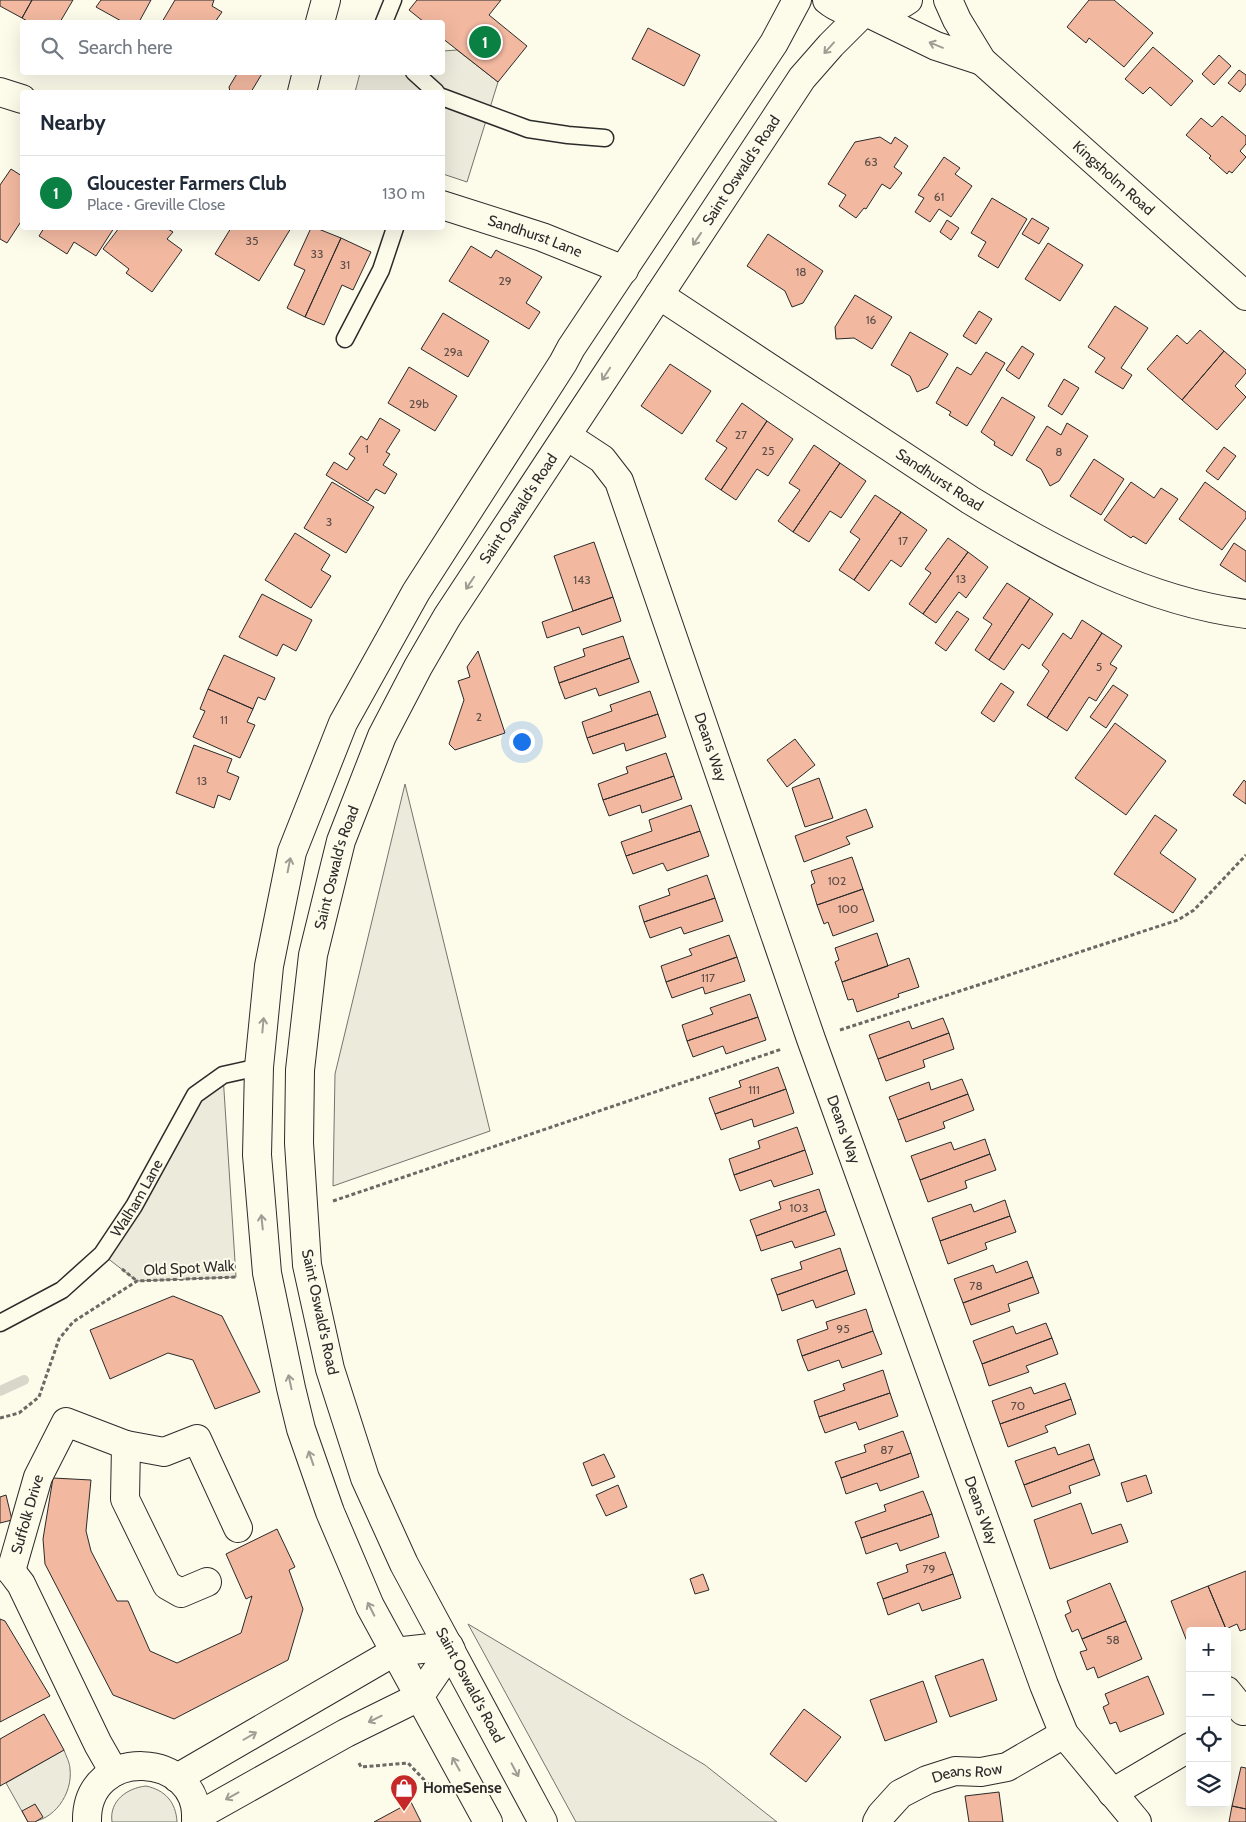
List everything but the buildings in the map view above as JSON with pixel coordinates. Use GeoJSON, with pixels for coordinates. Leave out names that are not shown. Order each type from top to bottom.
{"type":"FeatureCollection","features":[{"type":"Feature","properties":{"kind":"main road"},"geometry":{"type":"LineString","coordinates":[[321,20],[326,0]]}},
{"type":"Feature","properties":{"kind":"main road"},"geometry":{"type":"LineString","coordinates":[[488,1822],[370,1606],[347,1557],[301,1429],[267,1273],[257,1155],[259,1067],[268,966],[292,852],[343,723],[416,592],[558,372],[571,348],[774,43],[797,0]]}},
{"type":"Feature","properties":{"kind":"main road"},"geometry":{"type":"LineString","coordinates":[[827,0],[843,9],[866,13],[884,12],[908,0]]}},
{"type":"Feature","properties":{"kind":"main road","name":"Kingsholm Road"},"geometry":{"type":"LineString","coordinates":[[948,0],[957,20],[982,61],[1246,296]]}},
{"type":"Feature","properties":{"kind":"main road","name":"Kingsholm Road"},"geometry":{"type":"LineString","coordinates":[[866,13],[936,46],[982,61]]}},
{"type":"Feature","properties":{"kind":"main road","name":"Saint Oswald's Road"},"geometry":{"type":"LineString","coordinates":[[543,1822],[404,1564],[365,1478],[330,1368],[307,1265],[299,1143],[300,1070],[313,955],[341,841],[382,736],[447,617],[802,78],[831,45],[866,13]]}},
{"type":"Feature","properties":{"kind":"main road"},"geometry":{"type":"LineString","coordinates":[[302,90],[306,75]]}},
{"type":"Feature","properties":{"kind":"main road"},"geometry":{"type":"LineString","coordinates":[[0,92],[20,98]]}},
{"type":"Feature","properties":{"kind":"main road","name":"Sandhurst Lane"},"geometry":{"type":"LineString","coordinates":[[445,206],[542,236],[624,270]]}},
{"type":"Feature","properties":{"kind":"main road","name":"Sandhurst Road"},"geometry":{"type":"LineString","coordinates":[[659,295],[1014,527],[1117,579],[1186,602],[1246,614]]}},
{"type":"Feature","properties":{"kind":"main road","name":"Deans Way"},"geometry":{"type":"LineString","coordinates":[[566,436],[602,458],[619,481],[812,1039],[1044,1685],[1064,1734],[1137,1822]]}},
{"type":"Feature","properties":{"kind":"main road","name":"Suffolk Drive"},"geometry":{"type":"LineString","coordinates":[[114,1772],[98,1744],[21,1584],[5,1570],[38,1476],[66,1422],[126,1445]]}},
{"type":"Feature","properties":{"kind":"main road"},"geometry":{"type":"LineString","coordinates":[[207,1582],[181,1593],[167,1585],[125,1499],[126,1445],[164,1452],[197,1439],[238,1528]]}},
{"type":"Feature","properties":{"kind":"main road"},"geometry":{"type":"LineString","coordinates":[[177,1778],[394,1652],[450,1648]]}},
{"type":"Feature","properties":{"kind":"main road"},"geometry":{"type":"LineString","coordinates":[[87,1822],[87,1812],[92,1796],[101,1782],[114,1772],[130,1766],[147,1765],[163,1769],[177,1778],[187,1789],[193,1802],[196,1819],[346,1733],[419,1697],[450,1648]]}},
{"type":"Feature","properties":{"kind":"main road","name":"Deans Row"},"geometry":{"type":"LineString","coordinates":[[878,1822],[881,1814],[900,1794],[927,1780],[955,1771],[982,1772],[1007,1767],[1064,1734]]}},
{"type":"Feature","properties":{"kind":"main road"},"geometry":{"type":"LineString","coordinates":[[1112,1793],[1186,1749]]}},
{"type":"Feature","properties":{"kind":"lane"},"geometry":{"type":"LineString","coordinates":[[385,20],[394,0]]}},
{"type":"Feature","properties":{"kind":"lane"},"geometry":{"type":"LineString","coordinates":[[417,75],[434,90]]}},
{"type":"Feature","properties":{"kind":"lane"},"geometry":{"type":"LineString","coordinates":[[445,98],[528,129],[568,136],[605,138]]}},
{"type":"Feature","properties":{"kind":"lane"},"geometry":{"type":"LineString","coordinates":[[345,339],[381,270],[394,230]]}},
{"type":"Feature","properties":{"kind":"lane","name":"Walham Lane"},"geometry":{"type":"LineString","coordinates":[[0,1323],[62,1290],[102,1254],[134,1206],[195,1095],[223,1074],[259,1067]]}},
{"type":"Feature","properties":{"kind":"path"},"geometry":{"type":"LineString","coordinates":[[303,1212],[812,1039],[1178,920],[1194,910],[1246,855]]}},
{"type":"Feature","properties":{"kind":"path","name":"Old Spot Walk"},"geometry":{"type":"LineString","coordinates":[[0,1418],[19,1412],[39,1398],[59,1339],[73,1322],[137,1282],[236,1277],[267,1273]]}},
{"type":"Feature","properties":{"kind":"path"},"geometry":{"type":"LineString","coordinates":[[346,1733],[361,1766],[408,1763],[434,1790]]}},
{"type":"Feature","properties":{"kind":"shaded area"},"geometry":{"type":"Polygon","coordinates":[[[457,50],[498,82],[467,182],[445,175],[445,90],[356,90],[359,75],[445,75],[445,51],[457,50]]]}},
{"type":"Feature","properties":{"kind":"shaded area"},"geometry":{"type":"Polygon","coordinates":[[[405,784],[490,1131],[333,1186],[335,1074],[405,784]]]}},
{"type":"Feature","properties":{"kind":"shaded area"},"geometry":{"type":"Polygon","coordinates":[[[223,1075],[236,1277],[137,1281],[102,1254],[195,1095],[223,1075]]]}},
{"type":"Feature","properties":{"kind":"shaded area"},"geometry":{"type":"Polygon","coordinates":[[[468,1624],[705,1765],[777,1822],[576,1822],[468,1624]]]}},
{"type":"Feature","properties":{"kind":"shaded area"},"geometry":{"type":"Polygon","coordinates":[[[64,1750],[70,1769],[70,1778],[65,1796],[54,1812],[37,1821],[28,1822],[6,1783],[64,1750]]]}},
{"type":"Feature","properties":{"kind":"shaded area"},"geometry":{"type":"Polygon","coordinates":[[[146,1786],[159,1790],[168,1798],[174,1808],[177,1822],[112,1822],[113,1808],[116,1802],[126,1793],[146,1786]]]}},
{"type":"Feature","properties":{"kind":"waterway"},"geometry":{"type":"LineString","coordinates":[[0,1391],[24,1380]]}},
{"type":"Feature","properties":{"kind":"place","name":"Gloucester Farmers Club"},"geometry":{"type":"Point","coordinates":[485,42]}},
{"type":"Feature","properties":{"kind":"place","name":"HomeSense"},"geometry":{"type":"Point","coordinates":[404,1812]}}]}
